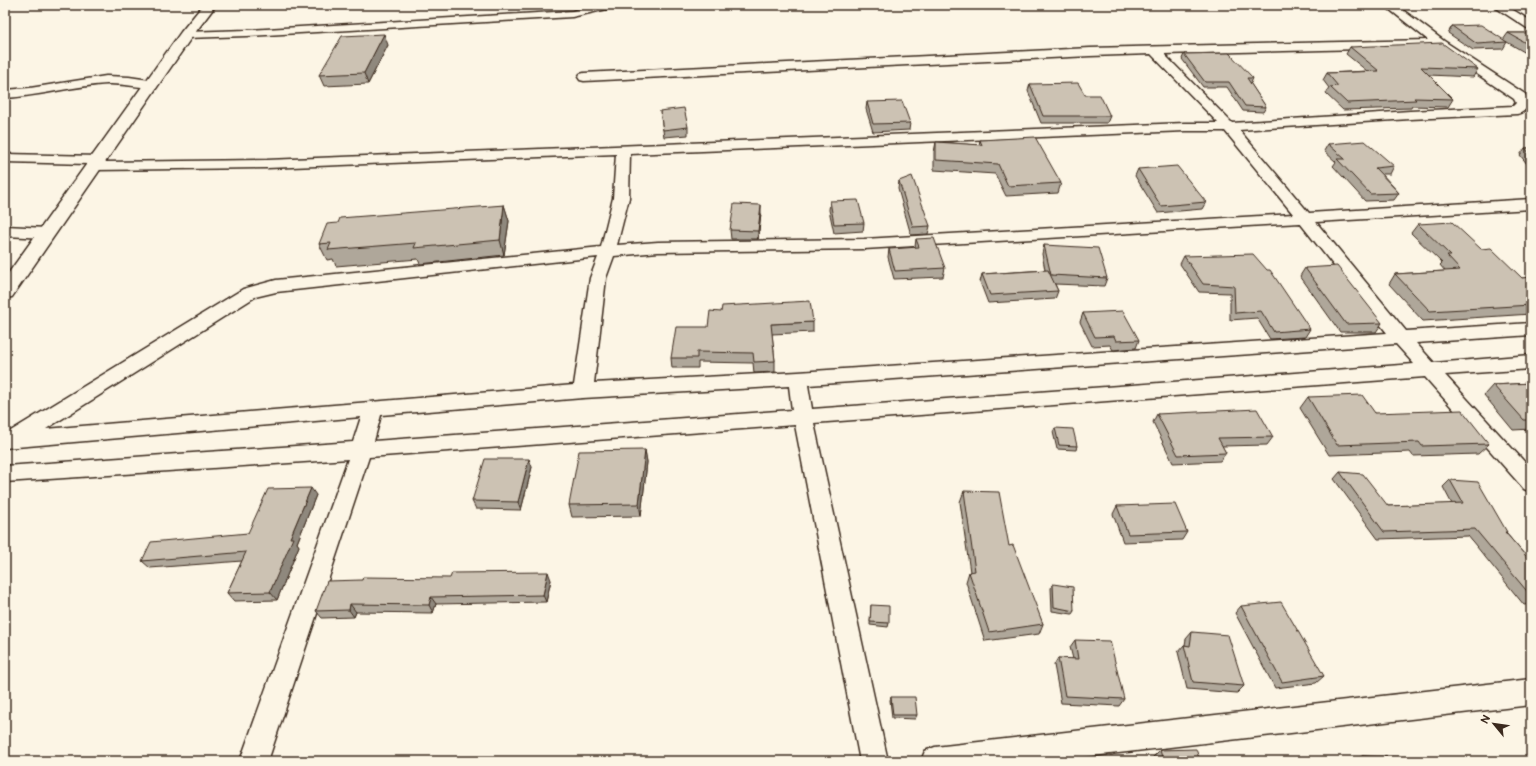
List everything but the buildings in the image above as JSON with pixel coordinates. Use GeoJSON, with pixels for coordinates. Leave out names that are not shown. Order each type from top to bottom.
{"type":"FeatureCollection","features":[{"type":"Feature","properties":{"kind":"street"},"geometry":{"type":"LineString","coordinates":[[5,292],[186,35],[210,5]]}},
{"type":"Feature","properties":{"kind":"street"},"geometry":{"type":"LineString","coordinates":[[186,35],[247,33],[546,16],[572,14],[612,5]]}},
{"type":"Feature","properties":{"kind":"street"},"geometry":{"type":"LineString","coordinates":[[5,158],[55,158],[97,163],[267,164],[1185,127],[1229,127],[1410,115],[1517,110],[1523,104],[1520,97],[1440,43],[1389,5]]}},
{"type":"Feature","properties":{"kind":"street"},"geometry":{"type":"LineString","coordinates":[[1497,5],[1531,26]]}},
{"type":"Feature","properties":{"kind":"street"},"geometry":{"type":"LineString","coordinates":[[584,78],[1090,52],[1155,52],[1213,48],[1440,43]]}},
{"type":"Feature","properties":{"kind":"street"},"geometry":{"type":"LineString","coordinates":[[1155,52],[1229,127],[1305,218],[1401,338],[1531,483]]}},
{"type":"Feature","properties":{"kind":"street"},"geometry":{"type":"LineString","coordinates":[[5,94],[25,94],[106,80],[128,80],[152,84]]}},
{"type":"Feature","properties":{"kind":"street"},"geometry":{"type":"LineString","coordinates":[[583,391],[598,278],[608,251],[621,198],[623,149]]}},
{"type":"Feature","properties":{"kind":"street"},"geometry":{"type":"LineString","coordinates":[[7,441],[249,293],[276,286],[658,247],[864,244],[1531,204]]}},
{"type":"Feature","properties":{"kind":"street"},"geometry":{"type":"LineString","coordinates":[[5,230],[47,233]]}},
{"type":"Feature","properties":{"kind":"street"},"geometry":{"type":"LineString","coordinates":[[7,441],[583,391],[798,379],[1531,329]]}},
{"type":"Feature","properties":{"kind":"street"},"geometry":{"type":"LineString","coordinates":[[5,474],[803,418],[1531,362]]}},
{"type":"Feature","properties":{"kind":"street"},"geometry":{"type":"LineString","coordinates":[[798,379],[803,418],[874,761]]}},
{"type":"Feature","properties":{"kind":"street"},"geometry":{"type":"LineString","coordinates":[[254,761],[361,450],[373,409]]}},
{"type":"Feature","properties":{"kind":"street"},"geometry":{"type":"LineString","coordinates":[[935,761],[1531,692]]}}]}
